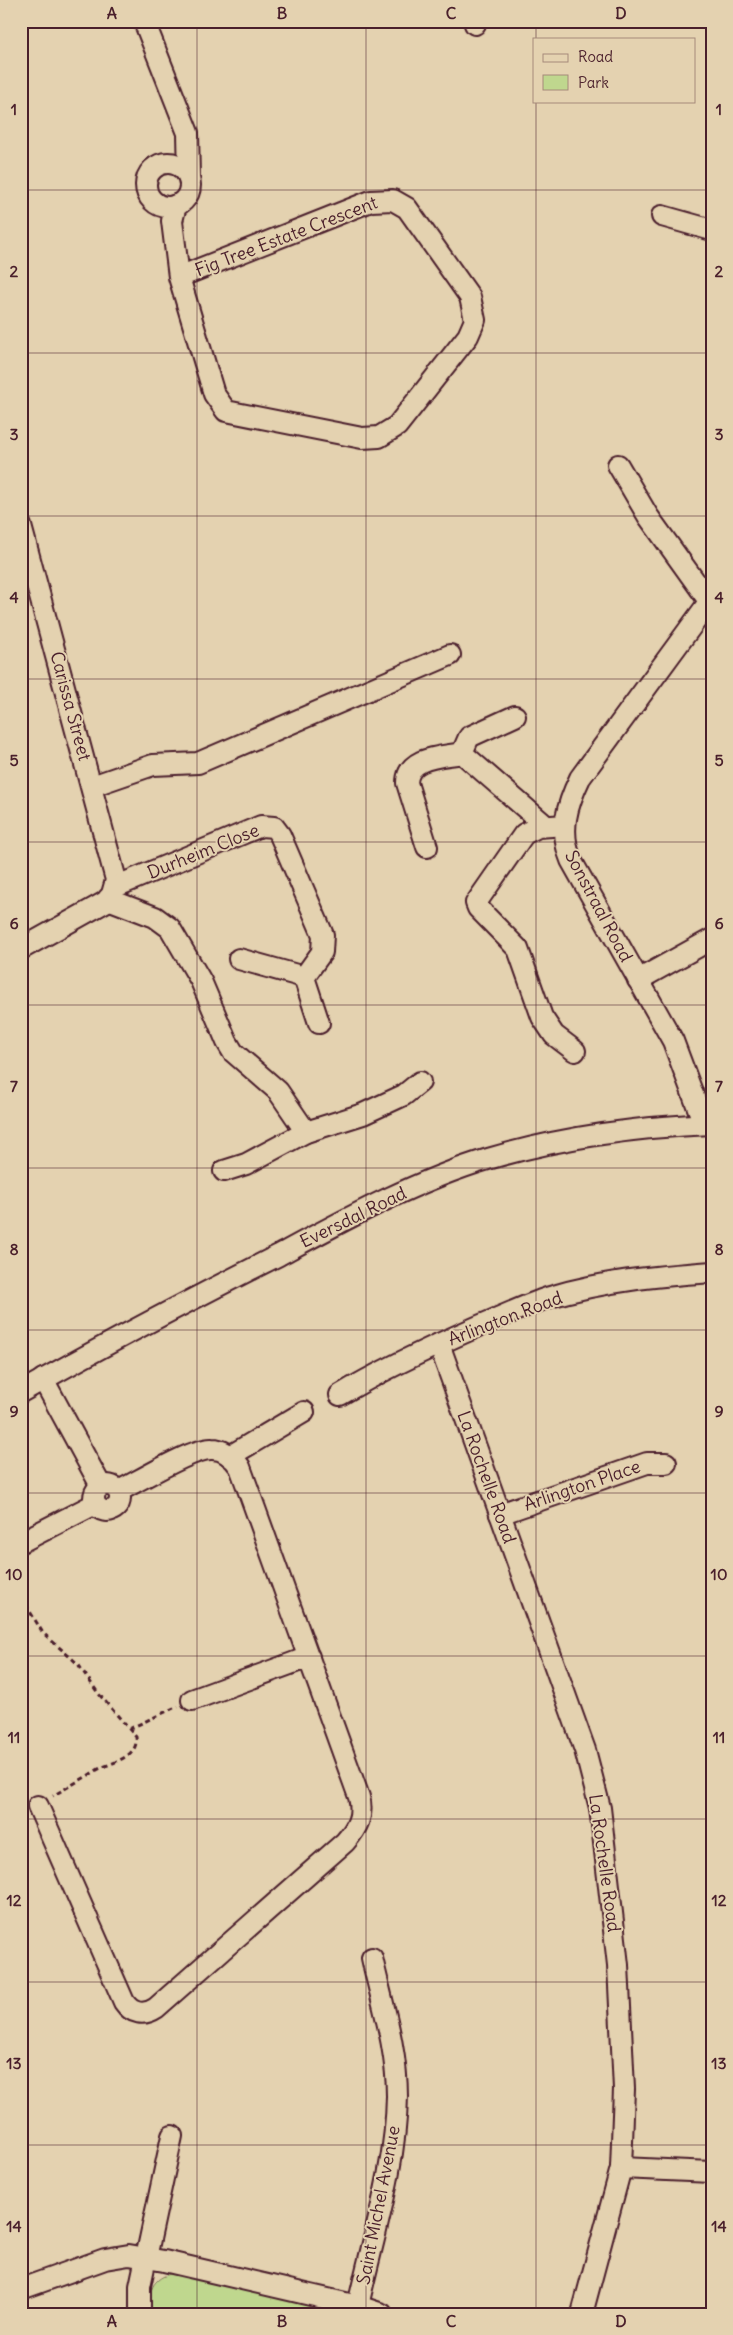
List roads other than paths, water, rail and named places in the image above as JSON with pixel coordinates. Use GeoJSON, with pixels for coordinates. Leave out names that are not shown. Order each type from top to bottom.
{"type":"FeatureCollection","features":[{"type":"Feature","properties":{"kind":"street","name":"Fig Tree Estate Crescent"},"geometry":{"type":"LineString","coordinates":[[144,21],[185,123],[190,190],[186,198],[176,205],[172,221],[179,277],[214,394],[226,411],[362,438],[379,437],[397,426],[468,336],[475,320],[470,297],[407,208],[393,200],[371,201],[179,277]]}},
{"type":"Feature","properties":{"kind":"street"},"geometry":{"type":"LineString","coordinates":[[176,205],[164,207],[156,204],[146,191],[147,176],[152,169],[180,156],[188,144]]}},
{"type":"Feature","properties":{"kind":"street"},"geometry":{"type":"LineString","coordinates":[[166,162],[180,166],[189,176]]}},
{"type":"Feature","properties":{"kind":"street"},"geometry":{"type":"LineString","coordinates":[[662,216],[712,230]]}},
{"type":"Feature","properties":{"kind":"street"},"geometry":{"type":"LineString","coordinates":[[618,465],[648,516],[711,599]]}},
{"type":"Feature","properties":{"kind":"street","name":"Carissa Street"},"geometry":{"type":"LineString","coordinates":[[21,526],[115,873],[112,893]]}},
{"type":"Feature","properties":{"kind":"street","name":"Sonstraal Road"},"geometry":{"type":"LineString","coordinates":[[708,1124],[677,1050],[571,860],[566,842],[555,826],[568,806],[580,778],[711,599]]}},
{"type":"Feature","properties":{"kind":"street"},"geometry":{"type":"LineString","coordinates":[[92,786],[153,765],[198,763],[450,655]]}},
{"type":"Feature","properties":{"kind":"street"},"geometry":{"type":"LineString","coordinates":[[462,752],[469,737],[515,716]]}},
{"type":"Feature","properties":{"kind":"street"},"geometry":{"type":"LineString","coordinates":[[462,752],[555,826]]}},
{"type":"Feature","properties":{"kind":"street"},"geometry":{"type":"LineString","coordinates":[[427,847],[407,782],[408,774],[412,767],[420,762],[462,752]]}},
{"type":"Feature","properties":{"kind":"street","name":"Durheim Close"},"geometry":{"type":"LineString","coordinates":[[112,893],[261,826],[274,828],[280,834],[323,935],[322,952],[304,977]]}},
{"type":"Feature","properties":{"kind":"street"},"geometry":{"type":"LineString","coordinates":[[555,826],[538,827],[524,834],[476,902],[478,908],[518,949],[542,1017],[554,1035],[575,1052]]}},
{"type":"Feature","properties":{"kind":"street"},"geometry":{"type":"LineString","coordinates":[[21,949],[112,893],[155,917],[170,928],[194,967],[221,1032],[233,1052],[278,1091],[306,1132]]}},
{"type":"Feature","properties":{"kind":"street"},"geometry":{"type":"LineString","coordinates":[[638,980],[712,939]]}},
{"type":"Feature","properties":{"kind":"street"},"geometry":{"type":"LineString","coordinates":[[239,959],[304,977],[319,1024]]}},
{"type":"Feature","properties":{"kind":"street"},"geometry":{"type":"LineString","coordinates":[[224,1171],[246,1164],[306,1132],[363,1114],[404,1095],[420,1082]]}},
{"type":"Feature","properties":{"kind":"street","name":"Eversdal Road"},"geometry":{"type":"LineString","coordinates":[[21,1392],[303,1242],[437,1177],[486,1159],[576,1136],[614,1130],[708,1124]]}},
{"type":"Feature","properties":{"kind":"street","name":"Arlington Road"},"geometry":{"type":"LineString","coordinates":[[340,1395],[388,1367],[551,1297],[616,1282],[712,1272]]}},
{"type":"Feature","properties":{"kind":"street","name":"La Rochelle Road"},"geometry":{"type":"LineString","coordinates":[[439,1344],[585,1750],[600,1808],[618,1965],[624,2088],[621,2168],[582,2314]]}},
{"type":"Feature","properties":{"kind":"street"},"geometry":{"type":"LineString","coordinates":[[43,1379],[105,1494]]}},
{"type":"Feature","properties":{"kind":"street"},"geometry":{"type":"LineString","coordinates":[[230,1456],[304,1412]]}},
{"type":"Feature","properties":{"kind":"street"},"geometry":{"type":"LineString","coordinates":[[21,1542],[105,1494],[196,1451],[212,1449],[230,1456],[240,1467],[359,1797],[361,1814],[359,1823],[345,1842],[150,2012],[136,2012],[124,2002],[38,1806]]}},
{"type":"Feature","properties":{"kind":"street","name":"Arlington Place"},"geometry":{"type":"LineString","coordinates":[[500,1514],[647,1463],[666,1463]]}},
{"type":"Feature","properties":{"kind":"street"},"geometry":{"type":"LineString","coordinates":[[192,1700],[308,1657]]}},
{"type":"Feature","properties":{"kind":"street","name":"Saint Michel Avenue"},"geometry":{"type":"LineString","coordinates":[[358,2306],[392,2155],[396,2123],[395,2066],[372,1958]]}},
{"type":"Feature","properties":{"kind":"street"},"geometry":{"type":"LineString","coordinates":[[140,2314],[140,2286],[172,2136]]}},
{"type":"Feature","properties":{"kind":"street"},"geometry":{"type":"LineString","coordinates":[[621,2168],[712,2172]]}},
{"type":"Feature","properties":{"kind":"street"},"geometry":{"type":"LineString","coordinates":[[21,2289],[105,2259],[129,2255],[358,2306],[382,2314]]}}]}
